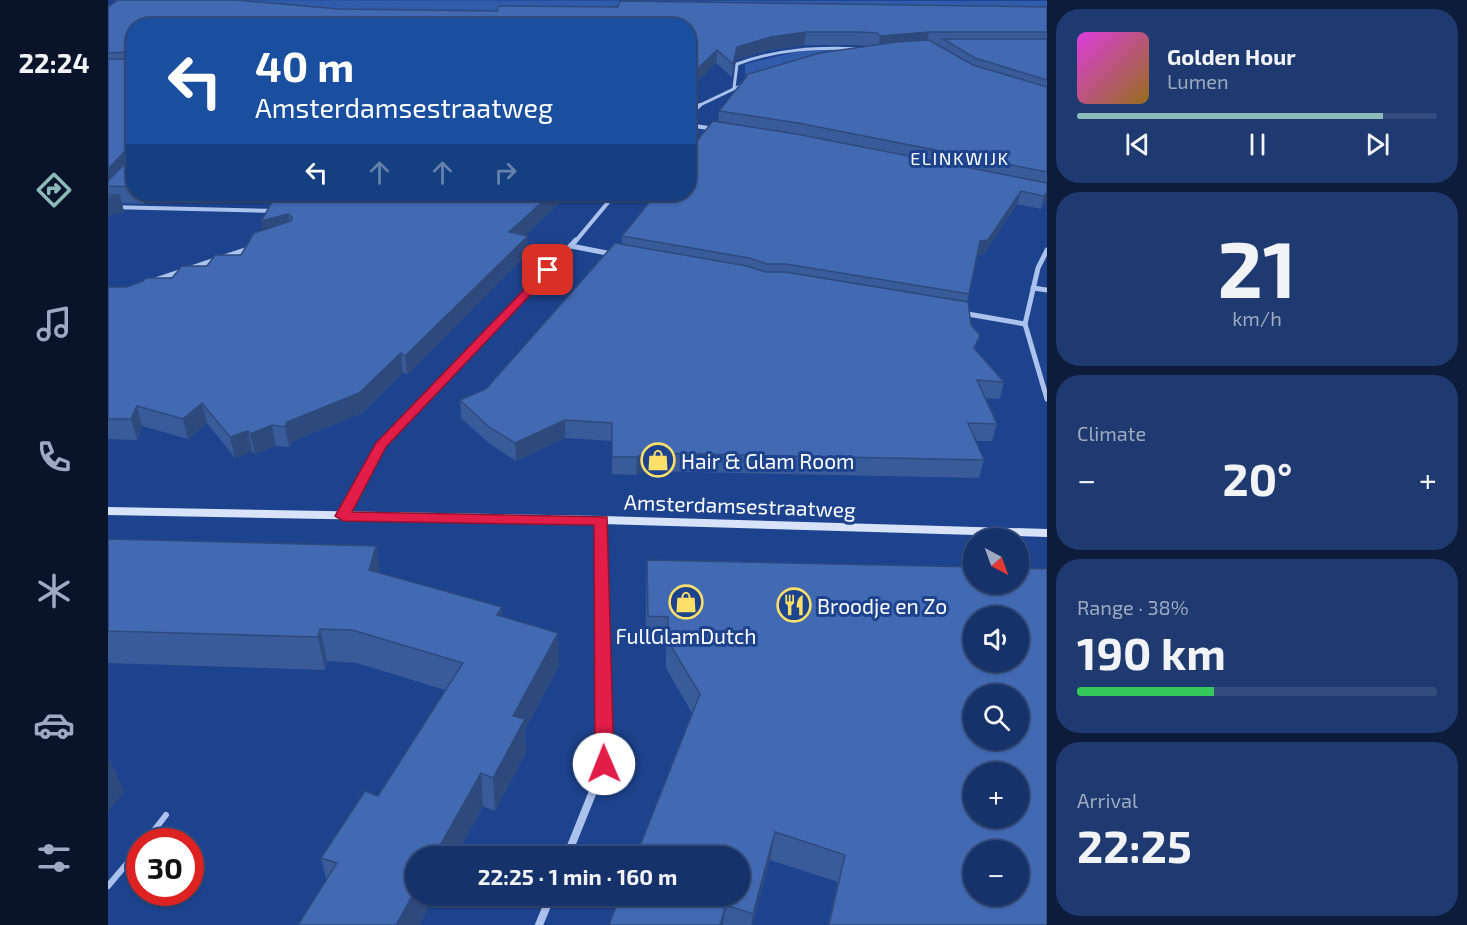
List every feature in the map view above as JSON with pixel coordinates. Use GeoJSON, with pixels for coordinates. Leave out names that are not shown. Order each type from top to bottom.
{"type":"FeatureCollection","features":[{"type":"Feature","properties":{"kind":"main road","name":"Amsterdamsestraatweg"},"geometry":{"type":"LineString","coordinates":[[108,511],[602,520],[1047,533]]}},
{"type":"Feature","properties":{"kind":"street"},"geometry":{"type":"LineString","coordinates":[[734,88],[737,64],[754,58],[804,46],[866,49]]}},
{"type":"Feature","properties":{"kind":"street"},"geometry":{"type":"LineString","coordinates":[[696,108],[734,88],[753,81]]}},
{"type":"Feature","properties":{"kind":"street"},"geometry":{"type":"LineString","coordinates":[[696,126],[721,130]]}},
{"type":"Feature","properties":{"kind":"street"},"geometry":{"type":"LineString","coordinates":[[343,516],[381,445],[571,246],[609,201]]}},
{"type":"Feature","properties":{"kind":"street"},"geometry":{"type":"LineString","coordinates":[[108,207],[281,211]]}},
{"type":"Feature","properties":{"kind":"street"},"geometry":{"type":"LineString","coordinates":[[152,280],[259,245]]}},
{"type":"Feature","properties":{"kind":"street"},"geometry":{"type":"LineString","coordinates":[[571,246],[619,255]]}},
{"type":"Feature","properties":{"kind":"street"},"geometry":{"type":"LineString","coordinates":[[1047,250],[1038,268],[1025,324],[1047,399]]}},
{"type":"Feature","properties":{"kind":"street"},"geometry":{"type":"LineString","coordinates":[[1033,288],[1047,290]]}},
{"type":"Feature","properties":{"kind":"street"},"geometry":{"type":"LineString","coordinates":[[958,313],[1025,324]]}},
{"type":"Feature","properties":{"kind":"street"},"geometry":{"type":"LineString","coordinates":[[571,846],[604,764],[602,520]]}},
{"type":"Feature","properties":{"kind":"street"},"geometry":{"type":"LineString","coordinates":[[539,925],[547,906]]}},
{"type":"Feature","properties":{"kind":"lane"},"geometry":{"type":"LineString","coordinates":[[156,828],[166,815]]}},
{"type":"Feature","properties":{"kind":"lane"},"geometry":{"type":"LineString","coordinates":[[108,886],[126,865]]}},
{"type":"Feature","properties":{"kind":"shaded area"},"geometry":{"type":"Polygon","coordinates":[[[119,0],[1047,1],[1047,18],[696,21],[696,18],[173,18],[108,9],[119,0]]]}},
{"type":"Feature","properties":{"kind":"shaded area"},"geometry":{"type":"Polygon","coordinates":[[[813,48],[849,50],[745,75],[745,65],[749,63],[813,48]]]}},
{"type":"Feature","properties":{"kind":"building"},"geometry":{"type":"Polygon","coordinates":[[[118,0],[237,0],[338,9],[497,11],[499,6],[618,7],[620,1],[1047,7],[1047,32],[929,32],[880,36],[877,33],[806,32],[771,37],[737,47],[733,64],[717,50],[696,70],[696,18],[126,18],[126,52],[108,53],[108,7],[118,0]]]}},
{"type":"Feature","properties":{"kind":"building"},"geometry":{"type":"Polygon","coordinates":[[[943,39],[1047,39],[1047,80],[975,58],[943,39]]]}},
{"type":"Feature","properties":{"kind":"building"},"geometry":{"type":"Polygon","coordinates":[[[929,40],[973,65],[1047,87],[1047,172],[798,123],[719,111],[747,76],[745,75],[820,53],[896,42],[929,40]]]}},
{"type":"Feature","properties":{"kind":"building"},"geometry":{"type":"Polygon","coordinates":[[[108,59],[126,59],[126,150],[108,169],[108,59]]]}},
{"type":"Feature","properties":{"kind":"building"},"geometry":{"type":"Polygon","coordinates":[[[713,121],[796,134],[1047,183],[1047,192],[1044,196],[1021,191],[988,240],[980,241],[969,294],[786,264],[767,264],[749,258],[622,236],[650,201],[696,201],[696,142],[713,121]]]}},
{"type":"Feature","properties":{"kind":"building"},"geometry":{"type":"Polygon","coordinates":[[[126,162],[126,187],[108,186],[108,181],[126,162]]]}},
{"type":"Feature","properties":{"kind":"building"},"geometry":{"type":"Polygon","coordinates":[[[273,201],[543,201],[509,232],[528,236],[405,356],[401,353],[359,393],[287,422],[285,427],[272,425],[250,434],[248,431],[230,437],[202,403],[183,419],[137,406],[131,419],[108,419],[108,287],[127,287],[146,278],[172,278],[182,266],[207,266],[215,255],[241,255],[254,233],[291,221],[292,217],[288,214],[261,221],[273,201]]]}},
{"type":"Feature","properties":{"kind":"building"},"geometry":{"type":"Polygon","coordinates":[[[615,243],[747,266],[766,272],[785,272],[968,302],[971,325],[980,335],[974,348],[1004,382],[977,380],[997,424],[968,423],[984,460],[645,453],[637,457],[612,457],[612,423],[565,420],[515,443],[489,427],[460,400],[486,389],[615,243]]]}},
{"type":"Feature","properties":{"kind":"building"},"geometry":{"type":"Polygon","coordinates":[[[108,539],[376,546],[369,570],[502,607],[497,615],[558,633],[513,716],[525,719],[493,778],[481,773],[440,846],[405,846],[407,906],[396,925],[298,925],[337,863],[321,858],[365,791],[378,796],[463,663],[352,630],[320,629],[318,637],[108,631],[108,539]]]}},
{"type":"Feature","properties":{"kind":"building"},"geometry":{"type":"Polygon","coordinates":[[[647,560],[963,567],[963,594],[1029,594],[1029,568],[1047,569],[1047,925],[829,925],[845,855],[775,832],[753,914],[729,906],[750,906],[750,846],[640,846],[700,694],[668,641],[668,617],[648,616],[647,560]]]}},
{"type":"Feature","properties":{"kind":"building"},"geometry":{"type":"Polygon","coordinates":[[[616,906],[726,906],[720,925],[609,925],[616,906]]]}},
{"type":"Feature","properties":{"kind":"place","name":"Hair & Glam Room"},"geometry":{"type":"Point","coordinates":[658,460]}},
{"type":"Feature","properties":{"kind":"place","name":"FullGlamDutch"},"geometry":{"type":"Point","coordinates":[686,602]}},
{"type":"Feature","properties":{"kind":"place","name":"Broodje en Zo"},"geometry":{"type":"Point","coordinates":[794,605]}},
{"type":"Feature","properties":{"kind":"district","name":"ELINKWIJK"},"geometry":{"type":"Point","coordinates":[960,158]}},
{"type":"Feature","properties":{"kind":"route"},"geometry":{"type":"LineString","coordinates":[[548,270],[381,445],[343,516],[602,520],[604,764]]}}]}
